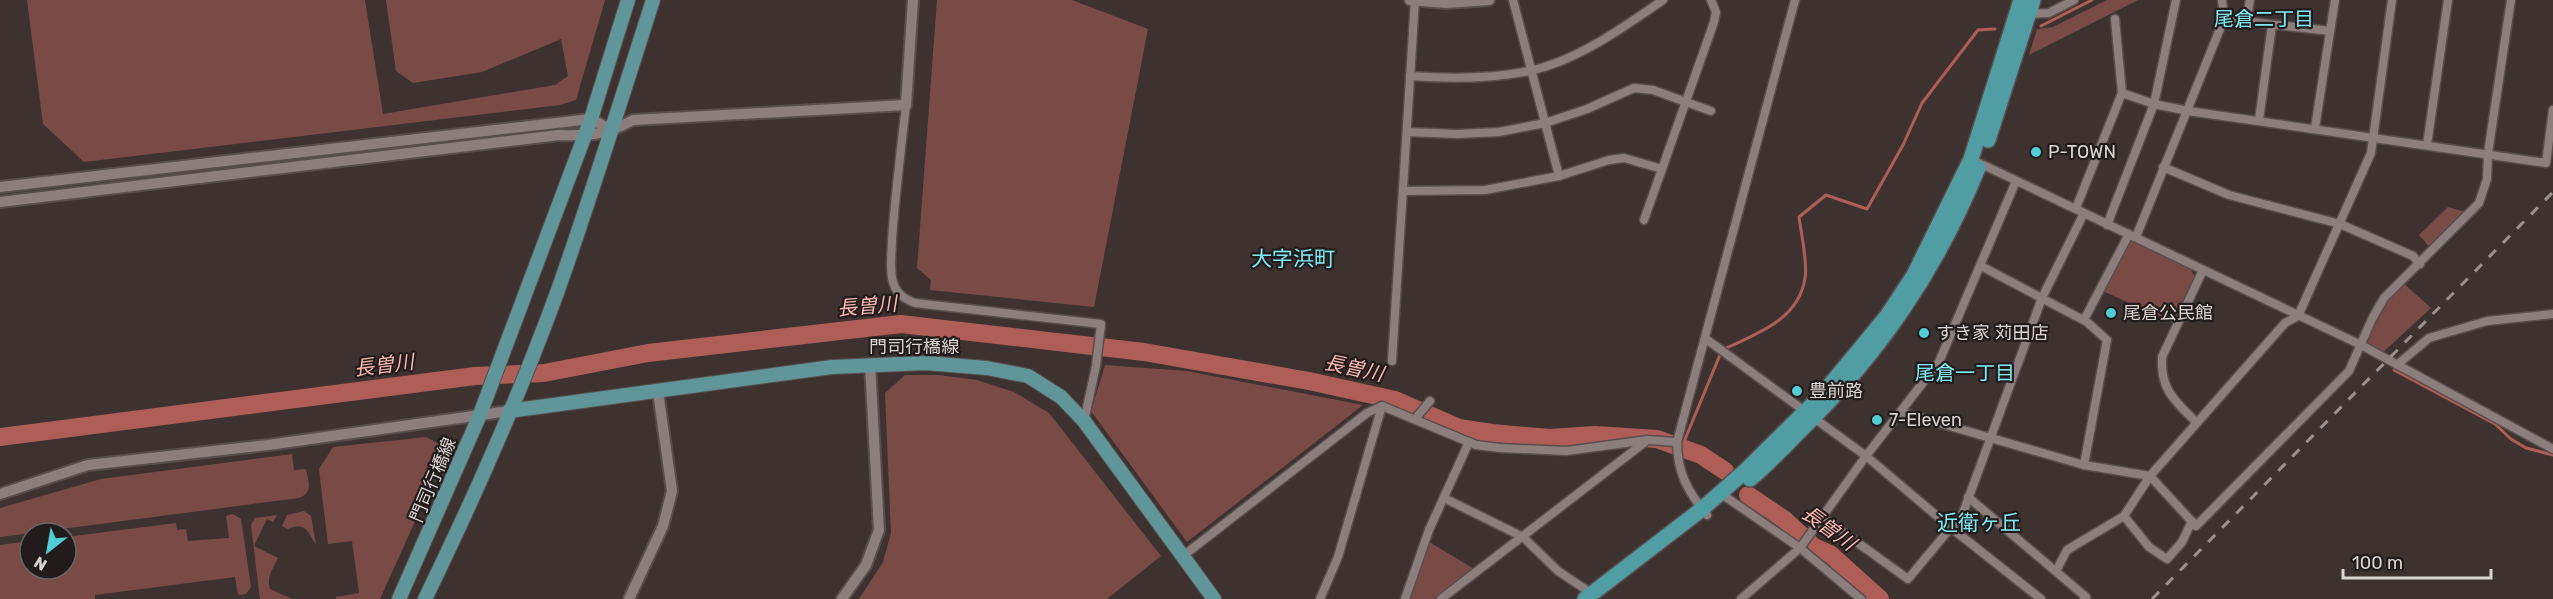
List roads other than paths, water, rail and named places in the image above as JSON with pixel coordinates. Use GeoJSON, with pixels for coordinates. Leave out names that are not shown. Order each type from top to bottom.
{"type":"FeatureCollection","features":[{"type":"Feature","properties":{"kind":"highway"},"geometry":{"type":"LineString","coordinates":[[1592,598],[1723,495],[1759,471],[1809,415],[1861,368],[1893,327],[1917,290],[1958,216],[2014,21],[2028,4]]}},
{"type":"Feature","properties":{"kind":"highway"},"geometry":{"type":"LineString","coordinates":[[1975,161],[1997,118],[2028,4]]}},
{"type":"Feature","properties":{"kind":"main road","name":"門司行橋線"},"geometry":{"type":"LineString","coordinates":[[399,599],[479,417],[585,136],[628,0]]}},
{"type":"Feature","properties":{"kind":"main road"},"geometry":{"type":"LineString","coordinates":[[425,599],[457,534],[518,393],[557,291],[613,131],[653,0]]}},
{"type":"Feature","properties":{"kind":"main road","name":"門司行橋線"},"geometry":{"type":"LineString","coordinates":[[509,411],[800,371],[870,364],[956,364],[1028,376],[1046,385],[1061,397],[1084,421],[1214,599]]}},
{"type":"Feature","properties":{"kind":"street"},"geometry":{"type":"LineString","coordinates":[[914,0],[891,266],[897,291],[904,298],[915,303],[1101,324],[1096,366],[1084,421]]}},
{"type":"Feature","properties":{"kind":"street"},"geometry":{"type":"LineString","coordinates":[[1410,0],[1446,3],[1490,0]]}},
{"type":"Feature","properties":{"kind":"street"},"geometry":{"type":"LineString","coordinates":[[1392,361],[1415,0]]}},
{"type":"Feature","properties":{"kind":"street"},"geometry":{"type":"LineString","coordinates":[[1513,0],[1559,176]]}},
{"type":"Feature","properties":{"kind":"street"},"geometry":{"type":"LineString","coordinates":[[1410,76],[1470,77],[1532,70],[1600,41],[1663,0]]}},
{"type":"Feature","properties":{"kind":"street"},"geometry":{"type":"LineString","coordinates":[[1644,220],[1714,22],[1716,12],[1711,0]]}},
{"type":"Feature","properties":{"kind":"street"},"geometry":{"type":"LineString","coordinates":[[1704,512],[1691,495],[1677,464],[1680,425],[1706,339],[1795,0]]}},
{"type":"Feature","properties":{"kind":"street"},"geometry":{"type":"LineString","coordinates":[[2028,4],[2049,13],[2074,0]]}},
{"type":"Feature","properties":{"kind":"street"},"geometry":{"type":"LineString","coordinates":[[2107,225],[2154,104],[2176,0]]}},
{"type":"Feature","properties":{"kind":"street"},"geometry":{"type":"LineString","coordinates":[[2084,320],[2132,235],[2188,111],[2224,19],[2222,0]]}},
{"type":"Feature","properties":{"kind":"street"},"geometry":{"type":"LineString","coordinates":[[2246,22],[2250,0]]}},
{"type":"Feature","properties":{"kind":"street"},"geometry":{"type":"LineString","coordinates":[[2315,128],[2335,0]]}},
{"type":"Feature","properties":{"kind":"street"},"geometry":{"type":"LineString","coordinates":[[2056,571],[2067,550],[2124,516],[2150,476],[2285,323],[2298,315],[2371,153],[2392,0]]}},
{"type":"Feature","properties":{"kind":"street"},"geometry":{"type":"LineString","coordinates":[[2427,145],[2448,0]]}},
{"type":"Feature","properties":{"kind":"street"},"geometry":{"type":"LineString","coordinates":[[1901,412],[2084,465],[2150,476],[2196,526],[2349,371],[2384,298],[2480,203],[2487,179],[2488,153],[2511,0]]}},
{"type":"Feature","properties":{"kind":"street"},"geometry":{"type":"LineString","coordinates":[[1822,517],[1908,579],[1963,513],[2042,298],[2080,210],[2122,93],[2115,19]]}},
{"type":"Feature","properties":{"kind":"street"},"geometry":{"type":"LineString","coordinates":[[2224,19],[2330,31]]}},
{"type":"Feature","properties":{"kind":"street"},"geometry":{"type":"LineString","coordinates":[[2259,120],[2272,25]]}},
{"type":"Feature","properties":{"kind":"street"},"geometry":{"type":"LineString","coordinates":[[1407,132],[1456,134],[1499,132],[1545,123],[1587,109],[1634,88],[1653,90],[1712,111]]}},
{"type":"Feature","properties":{"kind":"street"},"geometry":{"type":"LineString","coordinates":[[2122,93],[2154,104],[2188,111],[2550,163],[2553,110]]}},
{"type":"Feature","properties":{"kind":"street"},"geometry":{"type":"LineString","coordinates":[[0,202],[559,135],[585,136],[613,131],[633,120],[906,105]]}},
{"type":"Feature","properties":{"kind":"street"},"geometry":{"type":"LineString","coordinates":[[0,186],[591,119],[613,131]]}},
{"type":"Feature","properties":{"kind":"street"},"geometry":{"type":"LineString","coordinates":[[1403,191],[1485,190],[1559,176],[1609,160],[1624,158],[1662,169]]}},
{"type":"Feature","properties":{"kind":"street"},"geometry":{"type":"LineString","coordinates":[[1975,161],[2361,345],[2553,449]]}},
{"type":"Feature","properties":{"kind":"street"},"geometry":{"type":"LineString","coordinates":[[2163,167],[2229,195],[2340,224],[2413,256],[2420,264]]}},
{"type":"Feature","properties":{"kind":"street"},"geometry":{"type":"LineString","coordinates":[[1741,599],[1800,548],[1866,456],[1939,362],[2016,181]]}},
{"type":"Feature","properties":{"kind":"street"},"geometry":{"type":"LineString","coordinates":[[1981,266],[2084,320],[2108,340],[2084,465]]}},
{"type":"Feature","properties":{"kind":"street"},"geometry":{"type":"LineString","coordinates":[[2197,423],[2173,400],[2167,390],[2162,357],[2203,270]]}},
{"type":"Feature","properties":{"kind":"street"},"geometry":{"type":"LineString","coordinates":[[2397,365],[2428,338],[2487,321],[2553,314]]}},
{"type":"Feature","properties":{"kind":"street"},"geometry":{"type":"LineString","coordinates":[[1706,339],[1866,456],[1950,527],[2042,599]]}},
{"type":"Feature","properties":{"kind":"street"},"geometry":{"type":"LineString","coordinates":[[842,599],[866,565],[879,530],[870,364]]}},
{"type":"Feature","properties":{"kind":"street"},"geometry":{"type":"LineString","coordinates":[[629,599],[663,526],[672,491],[658,392]]}},
{"type":"Feature","properties":{"kind":"street"},"geometry":{"type":"LineString","coordinates":[[1417,416],[1431,401]]}},
{"type":"Feature","properties":{"kind":"street"},"geometry":{"type":"LineString","coordinates":[[1183,556],[1367,413],[1382,406],[1417,416],[1476,445],[1500,448],[1566,451],[1648,440],[1677,442]]}},
{"type":"Feature","properties":{"kind":"street"},"geometry":{"type":"LineString","coordinates":[[1320,599],[1338,557],[1382,406]]}},
{"type":"Feature","properties":{"kind":"street"},"geometry":{"type":"LineString","coordinates":[[0,494],[88,465],[268,445],[509,411]]}},
{"type":"Feature","properties":{"kind":"street"},"geometry":{"type":"LineString","coordinates":[[1441,599],[1648,440]]}},
{"type":"Feature","properties":{"kind":"street"},"geometry":{"type":"LineString","coordinates":[[1405,599],[1430,530],[1469,442]]}},
{"type":"Feature","properties":{"kind":"street"},"geometry":{"type":"LineString","coordinates":[[1723,495],[1800,548],[1861,599]]}},
{"type":"Feature","properties":{"kind":"street"},"geometry":{"type":"LineString","coordinates":[[1968,497],[2086,597],[2084,599]]}},
{"type":"Feature","properties":{"kind":"street"},"geometry":{"type":"LineString","coordinates":[[1444,498],[1523,537],[1558,571],[1585,589],[1592,598]]}},
{"type":"Feature","properties":{"kind":"street"},"geometry":{"type":"LineString","coordinates":[[2124,516],[2149,547],[2167,559],[2182,542],[2192,521]]}},
{"type":"Feature","properties":{"kind":"waterway"},"geometry":{"type":"LineString","coordinates":[[2041,26],[2092,0]]}},
{"type":"Feature","properties":{"kind":"waterway"},"geometry":{"type":"LineString","coordinates":[[1681,449],[1722,350],[1774,324],[1794,305],[1801,292],[1806,264],[1799,217],[1826,195],[1867,209],[1903,145],[1922,103],[1978,30],[1995,29]]}},
{"type":"Feature","properties":{"kind":"waterway","name":"長曽川"},"geometry":{"type":"LineString","coordinates":[[0,437],[475,376],[544,373],[648,353],[901,324],[1144,352],[1309,381],[1395,400],[1459,428],[1550,438],[1595,435],[1657,439],[1701,455],[1725,471]]}},
{"type":"Feature","properties":{"kind":"waterway"},"geometry":{"type":"LineString","coordinates":[[2394,370],[2495,424],[2511,439],[2526,448],[2553,455]]}},
{"type":"Feature","properties":{"kind":"waterway","name":"長曽川"},"geometry":{"type":"LineString","coordinates":[[1748,495],[1785,520],[1814,547],[1830,554],[1880,599]]}},
{"type":"Feature","properties":{"kind":"railway"},"geometry":{"type":"LineString","coordinates":[[2152,599],[2553,192]]}},
{"type":"Feature","properties":{"kind":"place","name":"P-TOWN"},"geometry":{"type":"Point","coordinates":[2036,152]}},
{"type":"Feature","properties":{"kind":"place","name":"尾倉公民館"},"geometry":{"type":"Point","coordinates":[2111,313]}},
{"type":"Feature","properties":{"kind":"place","name":"すき家 苅田店"},"geometry":{"type":"Point","coordinates":[1924,333]}},
{"type":"Feature","properties":{"kind":"place","name":"豊前路"},"geometry":{"type":"Point","coordinates":[1797,391]}},
{"type":"Feature","properties":{"kind":"place","name":"7-Eleven"},"geometry":{"type":"Point","coordinates":[1877,420]}},
{"type":"Feature","properties":{"kind":"district","name":"尾倉二丁目"},"geometry":{"type":"Point","coordinates":[2264,19]}},
{"type":"Feature","properties":{"kind":"district","name":"大字浜町"},"geometry":{"type":"Point","coordinates":[1293,259]}},
{"type":"Feature","properties":{"kind":"district","name":"尾倉一丁目"},"geometry":{"type":"Point","coordinates":[1965,373]}},
{"type":"Feature","properties":{"kind":"district","name":"近衛ヶ丘"},"geometry":{"type":"Point","coordinates":[1979,523]}}]}
